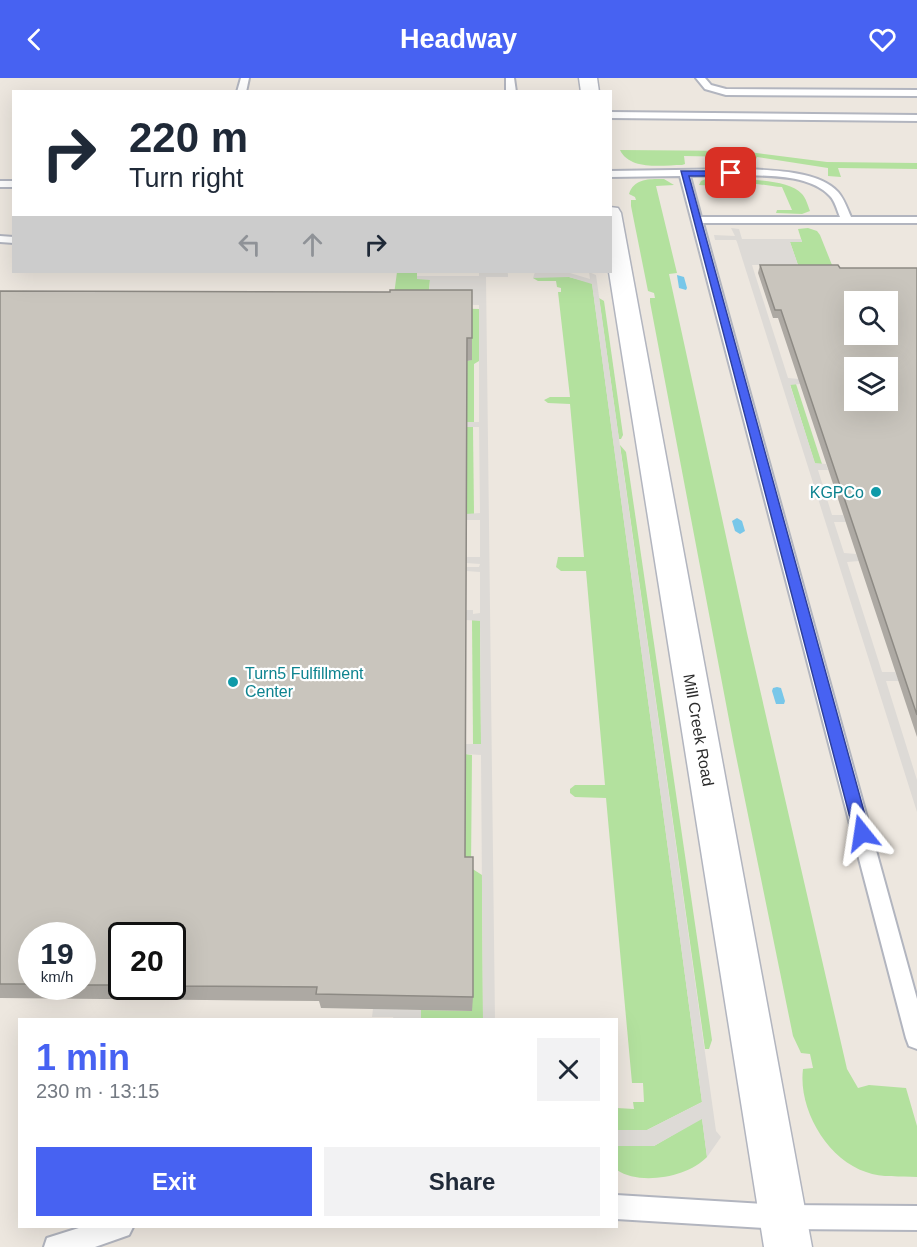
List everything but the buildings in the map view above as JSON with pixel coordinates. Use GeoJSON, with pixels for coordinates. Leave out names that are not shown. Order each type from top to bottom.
{"type":"FeatureCollection","features":[{"type":"Feature","properties":{"kind":"street","name":"Mill Creek Road"},"geometry":{"type":"LineString","coordinates":[[612,234],[785,1232]]}},
{"type":"Feature","properties":{"kind":"lane"},"geometry":{"type":"LineString","coordinates":[[700,78],[708,87],[726,92],[917,118]]}},
{"type":"Feature","properties":{"kind":"lane"},"geometry":{"type":"LineString","coordinates":[[612,115],[834,105],[917,93]]}},
{"type":"Feature","properties":{"kind":"lane"},"geometry":{"type":"LineString","coordinates":[[684,173],[917,1038]]}},
{"type":"Feature","properties":{"kind":"lane"},"geometry":{"type":"LineString","coordinates":[[612,174],[754,174],[802,178],[833,192],[848,220]]}},
{"type":"Feature","properties":{"kind":"lane"},"geometry":{"type":"LineString","coordinates":[[697,220],[917,220]]}},
{"type":"Feature","properties":{"kind":"lane"},"geometry":{"type":"LineString","coordinates":[[618,1207],[785,1232],[917,1218]]}},
{"type":"Feature","properties":{"kind":"lane"},"geometry":{"type":"LineString","coordinates":[[56,1247],[118,1228]]}},
{"type":"Feature","properties":{"kind":"green space"},"geometry":{"type":"Polygon","coordinates":[[[620,150],[741,151],[827,162],[917,163],[917,169],[838,168],[841,177],[828,176],[828,168],[757,157],[753,166],[739,164],[737,157],[684,156],[685,164],[657,166],[631,161],[620,150]]]}},
{"type":"Feature","properties":{"kind":"green space"},"geometry":{"type":"Polygon","coordinates":[[[664,179],[674,185],[656,186],[677,273],[669,274],[747,633],[847,1069],[858,1088],[869,1085],[906,1088],[917,1126],[917,1177],[878,1175],[852,1165],[839,1156],[818,1131],[805,1100],[803,1069],[813,1068],[810,1054],[801,1053],[793,1036],[734,746],[650,302],[650,298],[655,298],[654,293],[648,291],[631,206],[631,200],[636,200],[629,194],[639,182],[664,179]]]}},
{"type":"Feature","properties":{"kind":"green space"},"geometry":{"type":"Polygon","coordinates":[[[706,179],[757,180],[783,184],[802,194],[810,211],[802,214],[776,213],[777,210],[792,210],[782,187],[751,183],[735,187],[699,185],[706,179]]]}},
{"type":"Feature","properties":{"kind":"green space"},"geometry":{"type":"Polygon","coordinates":[[[808,228],[817,231],[820,235],[832,265],[798,265],[790,242],[802,242],[798,229],[808,228]]]}},
{"type":"Feature","properties":{"kind":"green space"},"geometry":{"type":"Polygon","coordinates":[[[397,273],[417,273],[417,279],[430,279],[428,303],[393,302],[397,273]]]}},
{"type":"Feature","properties":{"kind":"green space"},"geometry":{"type":"Polygon","coordinates":[[[538,276],[569,277],[592,283],[702,1102],[647,1130],[618,1130],[618,1108],[634,1109],[633,1102],[644,1102],[643,1083],[632,1083],[606,798],[575,797],[570,793],[570,789],[575,785],[605,785],[586,571],[561,571],[556,567],[558,557],[584,557],[570,404],[548,403],[544,400],[550,397],[570,397],[558,292],[561,292],[561,288],[557,287],[556,281],[538,281],[533,278],[538,276]]]}},
{"type":"Feature","properties":{"kind":"green space"},"geometry":{"type":"Polygon","coordinates":[[[599,298],[604,301],[623,435],[621,439],[619,439],[599,298]]]}},
{"type":"Feature","properties":{"kind":"green space"},"geometry":{"type":"Polygon","coordinates":[[[442,308],[479,309],[479,361],[474,364],[474,422],[467,422],[467,361],[471,360],[442,308]]]}},
{"type":"Feature","properties":{"kind":"green space"},"geometry":{"type":"Polygon","coordinates":[[[790,384],[796,384],[822,464],[815,464],[790,384]]]}},
{"type":"Feature","properties":{"kind":"green space"},"geometry":{"type":"Polygon","coordinates":[[[467,427],[473,427],[474,514],[466,514],[467,427]]]}},
{"type":"Feature","properties":{"kind":"green space"},"geometry":{"type":"Polygon","coordinates":[[[620,445],[626,452],[712,1040],[709,1049],[705,1049],[620,445]]]}},
{"type":"Feature","properties":{"kind":"green space"},"geometry":{"type":"Polygon","coordinates":[[[472,620],[480,620],[481,744],[473,744],[472,620]]]}},
{"type":"Feature","properties":{"kind":"green space"},"geometry":{"type":"Polygon","coordinates":[[[465,754],[472,755],[471,868],[482,875],[483,1018],[421,1018],[421,1010],[472,1011],[465,874],[465,754]]]}},
{"type":"Feature","properties":{"kind":"green space"},"geometry":{"type":"Polygon","coordinates":[[[702,1118],[707,1157],[699,1164],[664,1177],[638,1178],[618,1170],[618,1146],[654,1146],[702,1118]]]}},
{"type":"Feature","properties":{"kind":"shaded area"},"geometry":{"type":"Polygon","coordinates":[[[731,228],[739,229],[742,239],[801,239],[802,242],[790,242],[799,268],[792,268],[791,265],[752,265],[788,378],[799,379],[800,384],[790,385],[815,463],[826,464],[828,470],[818,470],[832,515],[843,515],[846,522],[834,522],[844,553],[856,554],[859,561],[847,562],[882,672],[895,672],[899,681],[886,681],[917,780],[917,812],[737,242],[736,240],[715,240],[714,235],[735,236],[731,228]]]}},
{"type":"Feature","properties":{"kind":"shaded area"},"geometry":{"type":"Polygon","coordinates":[[[479,273],[508,274],[508,277],[486,277],[495,1018],[483,1018],[481,755],[465,754],[465,744],[481,744],[480,621],[466,620],[466,610],[473,610],[473,614],[480,613],[480,572],[466,571],[466,567],[479,567],[480,564],[466,563],[466,557],[480,557],[480,520],[466,520],[466,514],[480,513],[479,427],[467,427],[467,422],[479,422],[479,305],[436,304],[428,308],[430,280],[417,279],[417,276],[479,276],[479,273]]]}},
{"type":"Feature","properties":{"kind":"shaded area"},"geometry":{"type":"Polygon","coordinates":[[[535,273],[570,273],[590,279],[589,273],[596,275],[716,1131],[721,1137],[707,1157],[702,1119],[654,1146],[618,1146],[618,1130],[647,1130],[702,1102],[592,284],[569,277],[533,278],[535,273]]]}},
{"type":"Feature","properties":{"kind":"shaded area"},"geometry":{"type":"Polygon","coordinates":[[[373,1009],[421,1010],[421,1018],[372,1017],[373,1009]]]}},
{"type":"Feature","properties":{"kind":"waterway"},"geometry":{"type":"LineString","coordinates":[[680,277],[683,288]]}},
{"type":"Feature","properties":{"kind":"waterway"},"geometry":{"type":"LineString","coordinates":[[703,378],[705,384]]}},
{"type":"Feature","properties":{"kind":"waterway"},"geometry":{"type":"LineString","coordinates":[[737,521],[740,531]]}},
{"type":"Feature","properties":{"kind":"waterway"},"geometry":{"type":"LineString","coordinates":[[777,691],[780,701]]}},
{"type":"Feature","properties":{"kind":"place","name":"KGPCo"},"geometry":{"type":"Point","coordinates":[876,492]}},
{"type":"Feature","properties":{"kind":"place","name":"Turn5 Fulfillment Center"},"geometry":{"type":"Point","coordinates":[233,682]}},
{"type":"Feature","properties":{"kind":"route"},"geometry":{"type":"LineString","coordinates":[[731,173],[684,173],[862,833]]}}]}
